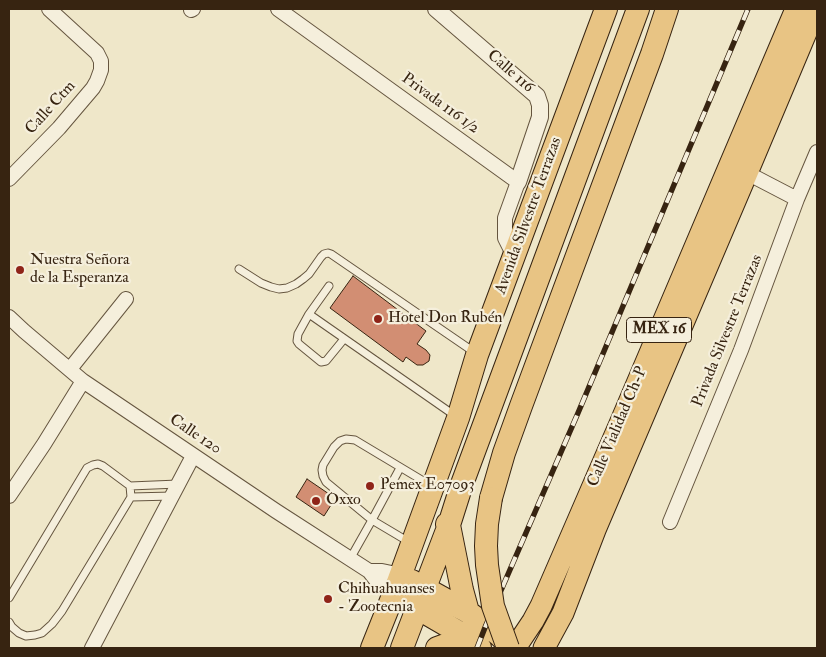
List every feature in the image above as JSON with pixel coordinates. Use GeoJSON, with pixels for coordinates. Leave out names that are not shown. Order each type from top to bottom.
{"type":"FeatureCollection","features":[{"type":"Feature","properties":{"kind":"highway","name":"Avenida Silvestre Terrazas"},"geometry":{"type":"LineString","coordinates":[[372,648],[458,418],[478,355],[606,9]]}},
{"type":"Feature","properties":{"kind":"highway","name":"Avenida Silvestre Terrazas"},"geometry":{"type":"LineString","coordinates":[[402,648],[638,9]]}},
{"type":"Feature","properties":{"kind":"highway"},"geometry":{"type":"LineString","coordinates":[[508,648],[493,606],[487,565],[486,524],[491,498],[504,453],[667,9]]}},
{"type":"Feature","properties":{"kind":"highway"},"geometry":{"type":"LineString","coordinates":[[422,514],[449,525],[457,570],[468,612]]}},
{"type":"Feature","properties":{"kind":"highway"},"geometry":{"type":"LineString","coordinates":[[397,584],[420,598],[469,645]]}},
{"type":"Feature","properties":{"kind":"highway"},"geometry":{"type":"LineString","coordinates":[[420,598],[468,612],[514,648]]}},
{"type":"Feature","properties":{"kind":"highway"},"geometry":{"type":"LineString","coordinates":[[436,648],[469,645]]}},
{"type":"Feature","properties":{"kind":"main road","name":"Calle Vialidad Ch-P"},"geometry":{"type":"LineString","coordinates":[[514,648],[541,606],[796,9]]}},
{"type":"Feature","properties":{"kind":"main road","name":"Calle Vialidad Ch-P"},"geometry":{"type":"LineString","coordinates":[[544,648],[563,613],[595,530],[816,9]]}},
{"type":"Feature","properties":{"kind":"street","name":"Calle Ctm"},"geometry":{"type":"LineString","coordinates":[[9,179],[59,128],[93,88],[101,70],[101,61],[97,53],[49,9]]}},
{"type":"Feature","properties":{"kind":"street","name":"Privada 116 1/2"},"geometry":{"type":"LineString","coordinates":[[278,9],[518,182]]}},
{"type":"Feature","properties":{"kind":"street","name":"Calle 116"},"geometry":{"type":"LineString","coordinates":[[443,11],[537,96],[540,105],[540,117],[518,182]]}},
{"type":"Feature","properties":{"kind":"street","name":"Privada Silvestre Terrazas"},"geometry":{"type":"LineString","coordinates":[[670,522],[741,350],[797,199],[817,152]]}},
{"type":"Feature","properties":{"kind":"street"},"geometry":{"type":"LineString","coordinates":[[747,173],[797,199]]}},
{"type":"Feature","properties":{"kind":"street"},"geometry":{"type":"LineString","coordinates":[[514,256],[505,238],[505,218],[518,182]]}},
{"type":"Feature","properties":{"kind":"street"},"geometry":{"type":"LineString","coordinates":[[70,370],[126,299]]}},
{"type":"Feature","properties":{"kind":"street","name":"Calle 120"},"geometry":{"type":"LineString","coordinates":[[9,317],[83,380],[194,456],[369,571],[376,580],[397,584]]}},
{"type":"Feature","properties":{"kind":"street"},"geometry":{"type":"LineString","coordinates":[[9,496],[44,444],[83,380]]}},
{"type":"Feature","properties":{"kind":"street"},"geometry":{"type":"LineString","coordinates":[[92,648],[194,456]]}},
{"type":"Feature","properties":{"kind":"street","name":"Calle 120"},"geometry":{"type":"LineString","coordinates":[[369,571],[382,571],[397,584]]}},
{"type":"Feature","properties":{"kind":"lane"},"geometry":{"type":"LineString","coordinates":[[239,269],[271,287],[287,288],[303,280],[324,254],[332,254],[478,355]]}},
{"type":"Feature","properties":{"kind":"lane"},"geometry":{"type":"LineString","coordinates":[[329,286],[309,314],[298,334],[297,341],[321,362],[326,361],[344,339]]}},
{"type":"Feature","properties":{"kind":"lane"},"geometry":{"type":"LineString","coordinates":[[309,314],[458,418]]}},
{"type":"Feature","properties":{"kind":"lane"},"geometry":{"type":"LineString","coordinates":[[411,544],[372,520],[326,482],[323,476],[323,465],[340,441],[346,439],[356,440],[433,486]]}},
{"type":"Feature","properties":{"kind":"lane"},"geometry":{"type":"LineString","coordinates":[[9,598],[88,468],[98,464],[103,466],[130,486],[176,490]]}},
{"type":"Feature","properties":{"kind":"lane"},"geometry":{"type":"LineString","coordinates":[[350,559],[400,468]]}},
{"type":"Feature","properties":{"kind":"lane"},"geometry":{"type":"LineString","coordinates":[[9,622],[19,633],[26,636],[42,633],[52,624],[131,497],[130,486]]}},
{"type":"Feature","properties":{"kind":"lane"},"geometry":{"type":"LineString","coordinates":[[131,497],[176,490]]}},
{"type":"Feature","properties":{"kind":"building","name":"Hotel Don Rubén"},"geometry":{"type":"Polygon","coordinates":[[[353,276],[426,331],[417,344],[430,355],[429,361],[423,365],[417,365],[406,357],[403,362],[330,308],[353,276]]]}},
{"type":"Feature","properties":{"kind":"building","name":"Oxxo"},"geometry":{"type":"Polygon","coordinates":[[[307,479],[329,494],[331,505],[324,516],[296,497],[307,479]]]}},
{"type":"Feature","properties":{"kind":"railway"},"geometry":{"type":"LineString","coordinates":[[477,648],[748,9]]}},
{"type":"Feature","properties":{"kind":"place","name":"Nuestra Señora de la Esperanza"},"geometry":{"type":"Point","coordinates":[20,270]}},
{"type":"Feature","properties":{"kind":"place","name":"Hotel Don Rubén"},"geometry":{"type":"Point","coordinates":[378,319]}},
{"type":"Feature","properties":{"kind":"place","name":"Pemex E07093"},"geometry":{"type":"Point","coordinates":[370,486]}},
{"type":"Feature","properties":{"kind":"place","name":"Oxxo"},"geometry":{"type":"Point","coordinates":[316,501]}},
{"type":"Feature","properties":{"kind":"place","name":"Chihuahuanses - Zootecnia"},"geometry":{"type":"Point","coordinates":[328,599]}}]}
